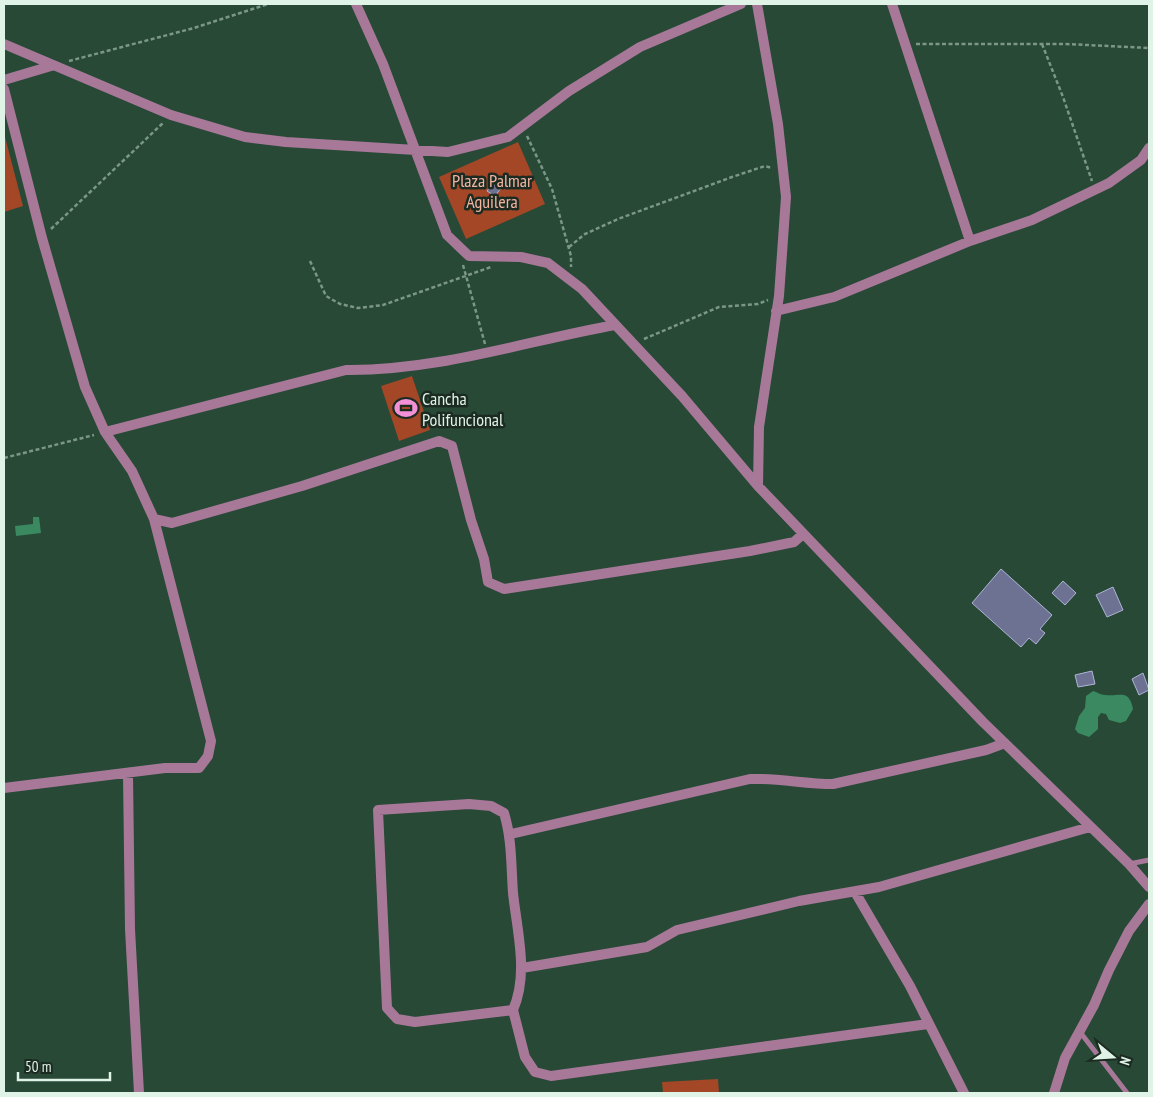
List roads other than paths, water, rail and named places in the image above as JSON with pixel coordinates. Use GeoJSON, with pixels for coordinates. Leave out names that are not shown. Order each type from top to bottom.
{"type":"FeatureCollection","features":[{"type":"Feature","properties":{"kind":"street"},"geometry":{"type":"LineString","coordinates":[[356,4],[382,64],[447,235],[469,256],[521,258],[548,263],[570,278],[682,396],[758,486],[803,534],[1005,743],[1129,864],[1149,887]]}},
{"type":"Feature","properties":{"kind":"street"},"geometry":{"type":"LineString","coordinates":[[4,44],[51,66],[171,115],[245,137],[286,142],[448,152],[508,137],[569,91],[640,48],[741,4]]}},
{"type":"Feature","properties":{"kind":"street"},"geometry":{"type":"LineString","coordinates":[[757,4],[778,124],[786,197],[779,296],[759,427],[758,486]]}},
{"type":"Feature","properties":{"kind":"street"},"geometry":{"type":"LineString","coordinates":[[892,4],[970,241]]}},
{"type":"Feature","properties":{"kind":"street"},"geometry":{"type":"LineString","coordinates":[[4,80],[51,66]]}},
{"type":"Feature","properties":{"kind":"street"},"geometry":{"type":"LineString","coordinates":[[4,88],[42,238],[85,387],[105,432],[132,471],[154,519],[211,741],[208,756],[198,768],[165,768],[4,788]]}},
{"type":"Feature","properties":{"kind":"street"},"geometry":{"type":"LineString","coordinates":[[776,311],[834,297],[970,241],[1032,220],[1109,183],[1141,160],[1149,148]]}},
{"type":"Feature","properties":{"kind":"street"},"geometry":{"type":"LineString","coordinates":[[105,432],[346,370],[386,370],[487,352],[615,325]]}},
{"type":"Feature","properties":{"kind":"street"},"geometry":{"type":"LineString","coordinates":[[154,519],[172,523],[302,486],[439,441],[452,446],[471,520],[484,559],[488,582],[504,589],[750,551],[794,542],[803,534]]}},
{"type":"Feature","properties":{"kind":"street"},"geometry":{"type":"LineString","coordinates":[[511,834],[750,778],[770,778],[808,784],[833,784],[977,752],[1005,743]]}},
{"type":"Feature","properties":{"kind":"street"},"geometry":{"type":"LineString","coordinates":[[128,774],[130,929],[139,1093]]}},
{"type":"Feature","properties":{"kind":"street"},"geometry":{"type":"LineString","coordinates":[[513,1010],[415,1022],[397,1019],[387,1008],[378,810],[469,804],[491,806],[504,813],[511,834],[513,892],[522,968],[519,997],[513,1010],[525,1057],[535,1072],[551,1076],[928,1024]]}},
{"type":"Feature","properties":{"kind":"street"},"geometry":{"type":"LineString","coordinates":[[522,968],[647,947],[677,930],[799,901],[855,892],[924,875],[1090,827]]}},
{"type":"Feature","properties":{"kind":"street"},"geometry":{"type":"LineString","coordinates":[[855,892],[910,986],[964,1093]]}},
{"type":"Feature","properties":{"kind":"street"},"geometry":{"type":"LineString","coordinates":[[1054,1093],[1065,1058],[1080,1032],[1129,931],[1149,904]]}},
{"type":"Feature","properties":{"kind":"lane"},"geometry":{"type":"LineString","coordinates":[[1129,864],[1149,860]]}},
{"type":"Feature","properties":{"kind":"lane"},"geometry":{"type":"LineString","coordinates":[[1080,1032],[1127,1093]]}},
{"type":"Feature","properties":{"kind":"place","name":"Cancha Polifuncional"},"geometry":{"type":"Point","coordinates":[406,408]}},
{"type":"Feature","properties":{"kind":"park label","name":"Plaza Palmar Aguilera"},"geometry":{"type":"Point","coordinates":[492,190]}}]}
